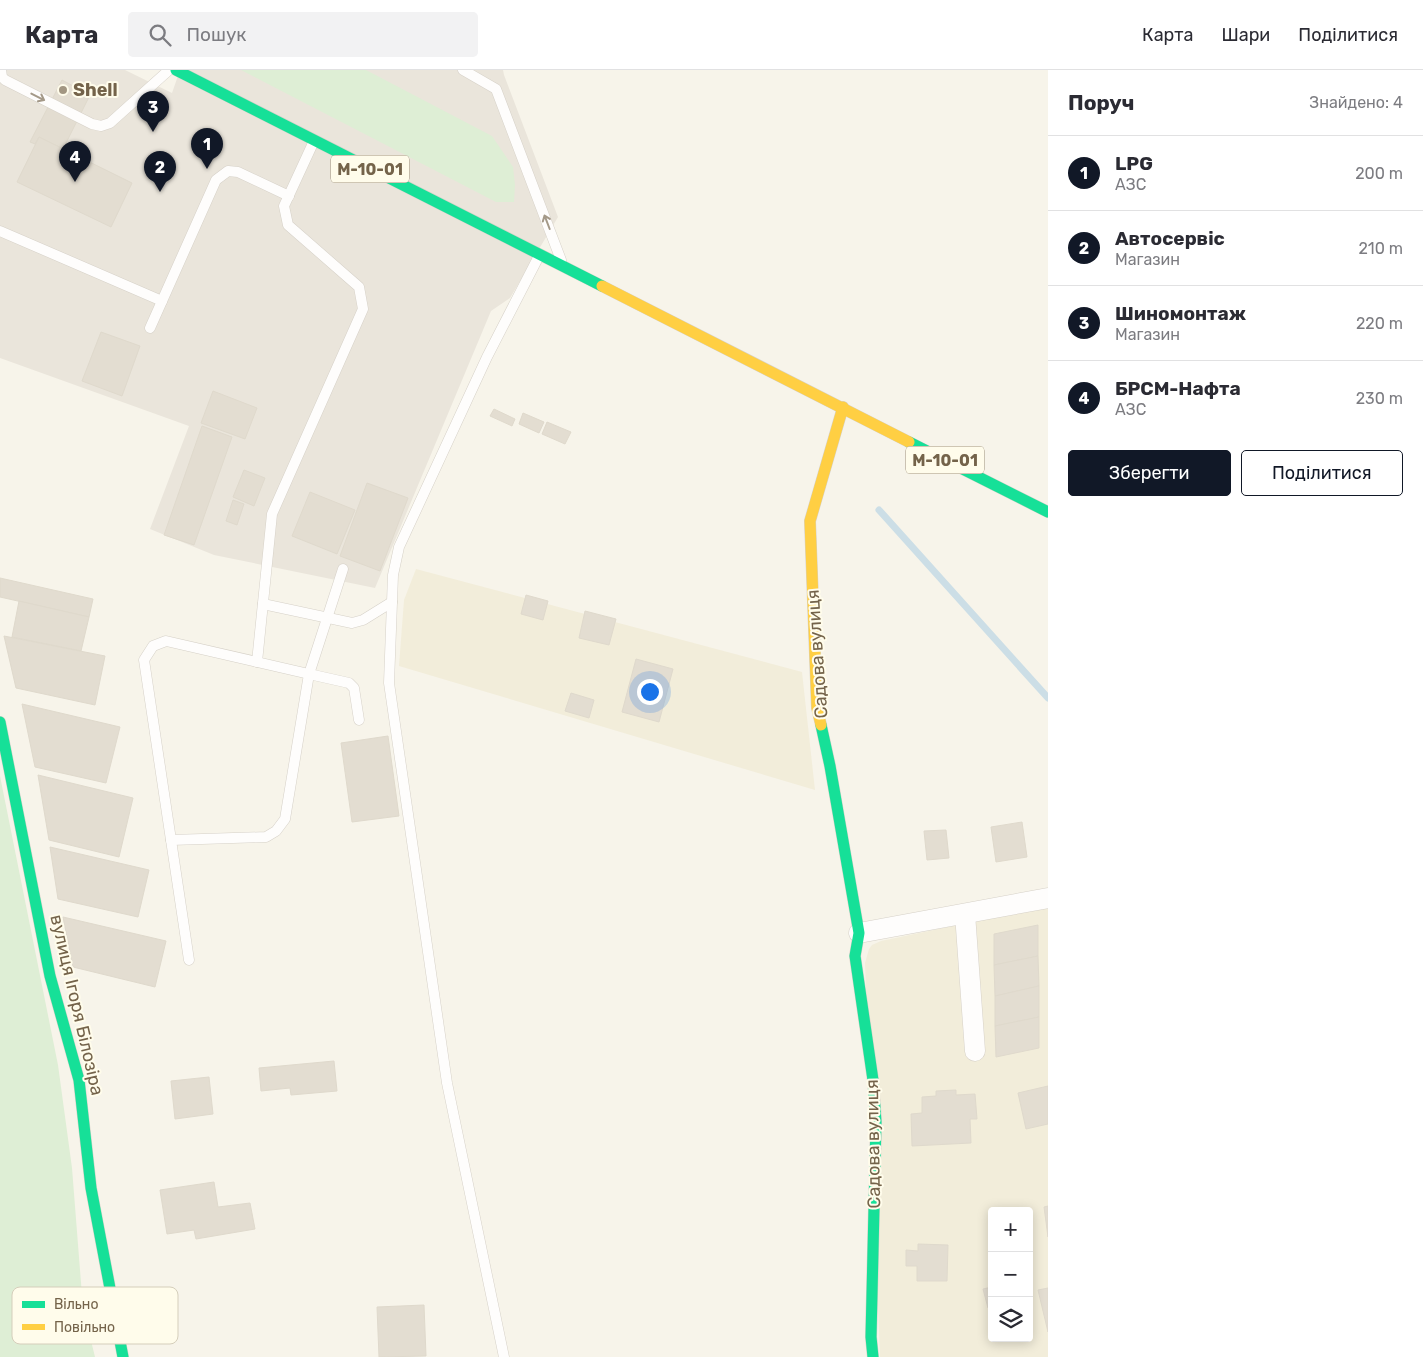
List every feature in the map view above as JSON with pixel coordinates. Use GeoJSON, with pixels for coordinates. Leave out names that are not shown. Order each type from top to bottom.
{"type":"FeatureCollection","features":[{"type":"Feature","properties":{"kind":"main road","name":"М-10-01"},"geometry":{"type":"LineString","coordinates":[[176,70],[1048,512]]}},
{"type":"Feature","properties":{"kind":"main road","name":"Садова вулиця"},"geometry":{"type":"LineString","coordinates":[[843,407],[810,521],[817,708],[830,766],[859,933],[855,956],[873,1080],[876,1122],[871,1337],[873,1357]]}},
{"type":"Feature","properties":{"kind":"main road","name":"вулиця Ігоря Білозіра"},"geometry":{"type":"LineString","coordinates":[[0,722],[50,976],[79,1080],[92,1188],[109,1287]]}},
{"type":"Feature","properties":{"kind":"main road","name":"вулиця Ігоря Білозіра"},"geometry":{"type":"LineString","coordinates":[[121,1344],[124,1357]]}},
{"type":"Feature","properties":{"kind":"street"},"geometry":{"type":"LineString","coordinates":[[859,933],[1048,898]]}},
{"type":"Feature","properties":{"kind":"street"},"geometry":{"type":"LineString","coordinates":[[965,914],[975,1052]]}},
{"type":"Feature","properties":{"kind":"lane"},"geometry":{"type":"LineString","coordinates":[[1,70],[2,77],[5,80],[92,124],[101,126],[110,123],[170,70]]}},
{"type":"Feature","properties":{"kind":"lane"},"geometry":{"type":"LineString","coordinates":[[463,70],[496,88],[564,268]]}},
{"type":"Feature","properties":{"kind":"lane"},"geometry":{"type":"LineString","coordinates":[[257,662],[272,514],[363,309],[358,287],[288,225],[284,206],[314,140]]}},
{"type":"Feature","properties":{"kind":"lane"},"geometry":{"type":"LineString","coordinates":[[150,328],[216,180],[228,171],[238,172],[289,196]]}},
{"type":"Feature","properties":{"kind":"lane"},"geometry":{"type":"LineString","coordinates":[[0,231],[162,301]]}},
{"type":"Feature","properties":{"kind":"lane"},"geometry":{"type":"LineString","coordinates":[[504,1357],[446,1073],[389,683],[393,574],[398,547],[487,357],[539,255]]}},
{"type":"Feature","properties":{"kind":"lane"},"geometry":{"type":"LineString","coordinates":[[171,840],[266,838],[276,832],[285,819],[308,674],[343,569]]}},
{"type":"Feature","properties":{"kind":"lane"},"geometry":{"type":"LineString","coordinates":[[263,604],[352,623],[363,620],[392,602]]}},
{"type":"Feature","properties":{"kind":"lane"},"geometry":{"type":"LineString","coordinates":[[189,960],[144,660],[153,646],[166,641],[349,683],[354,688],[359,720]]}},
{"type":"Feature","properties":{"kind":"shaded area"},"geometry":{"type":"Polygon","coordinates":[[[0,70],[125,70],[172,93],[180,70],[503,70],[558,217],[510,298],[491,311],[375,588],[214,555],[150,529],[189,426],[0,358],[0,70]]]}},
{"type":"Feature","properties":{"kind":"shaded area"},"geometry":{"type":"Polygon","coordinates":[[[416,569],[802,672],[815,790],[399,666],[404,600],[416,569]]]}},
{"type":"Feature","properties":{"kind":"shaded area"},"geometry":{"type":"Polygon","coordinates":[[[1048,906],[1048,1357],[880,1357],[865,963],[872,945],[881,941],[1048,906]]]}},
{"type":"Feature","properties":{"kind":"green space"},"geometry":{"type":"Polygon","coordinates":[[[241,70],[366,70],[492,136],[513,167],[514,202],[496,202],[241,70]]]}},
{"type":"Feature","properties":{"kind":"green space"},"geometry":{"type":"Polygon","coordinates":[[[0,776],[58,1065],[72,1168],[81,1287],[12,1287],[12,1344],[92,1344],[95,1357],[0,1357],[0,776]]]}},
{"type":"Feature","properties":{"kind":"building"},"geometry":{"type":"Polygon","coordinates":[[[62,80],[90,95],[63,149],[39,137],[35,144],[30,142],[62,80]]]}},
{"type":"Feature","properties":{"kind":"building"},"geometry":{"type":"Polygon","coordinates":[[[39,137],[132,183],[111,227],[17,182],[39,137]]]}},
{"type":"Feature","properties":{"kind":"building"},"geometry":{"type":"Polygon","coordinates":[[[101,332],[140,346],[122,396],[82,381],[101,332]]]}},
{"type":"Feature","properties":{"kind":"building"},"geometry":{"type":"Polygon","coordinates":[[[213,391],[257,408],[245,439],[201,423],[213,391]]]}},
{"type":"Feature","properties":{"kind":"building"},"geometry":{"type":"Polygon","coordinates":[[[494,409],[515,419],[512,426],[490,416],[494,409]]]}},
{"type":"Feature","properties":{"kind":"building"},"geometry":{"type":"Polygon","coordinates":[[[523,413],[544,422],[539,433],[519,424],[523,413]]]}},
{"type":"Feature","properties":{"kind":"building"},"geometry":{"type":"Polygon","coordinates":[[[547,422],[571,432],[565,444],[542,434],[547,422]]]}},
{"type":"Feature","properties":{"kind":"building"},"geometry":{"type":"Polygon","coordinates":[[[202,426],[232,437],[194,545],[164,535],[202,426]]]}},
{"type":"Feature","properties":{"kind":"building"},"geometry":{"type":"Polygon","coordinates":[[[244,470],[265,478],[254,506],[233,497],[244,470]]]}},
{"type":"Feature","properties":{"kind":"building"},"geometry":{"type":"Polygon","coordinates":[[[367,483],[408,498],[380,571],[340,556],[367,483]]]}},
{"type":"Feature","properties":{"kind":"building"},"geometry":{"type":"Polygon","coordinates":[[[310,492],[355,510],[337,554],[292,536],[310,492]]]}},
{"type":"Feature","properties":{"kind":"building"},"geometry":{"type":"Polygon","coordinates":[[[233,500],[244,504],[237,525],[226,521],[233,500]]]}},
{"type":"Feature","properties":{"kind":"building"},"geometry":{"type":"Polygon","coordinates":[[[0,578],[93,599],[89,617],[0,597],[0,578]]]}},
{"type":"Feature","properties":{"kind":"building"},"geometry":{"type":"Polygon","coordinates":[[[526,595],[548,601],[543,620],[521,614],[526,595]]]}},
{"type":"Feature","properties":{"kind":"building"},"geometry":{"type":"Polygon","coordinates":[[[19,601],[89,617],[81,651],[12,637],[19,601]]]}},
{"type":"Feature","properties":{"kind":"building"},"geometry":{"type":"Polygon","coordinates":[[[585,611],[616,619],[609,645],[579,638],[585,611]]]}},
{"type":"Feature","properties":{"kind":"building"},"geometry":{"type":"Polygon","coordinates":[[[4,636],[105,656],[95,705],[16,688],[4,636]]]}},
{"type":"Feature","properties":{"kind":"building"},"geometry":{"type":"Polygon","coordinates":[[[636,659],[673,669],[659,722],[622,712],[636,659]]]}},
{"type":"Feature","properties":{"kind":"building"},"geometry":{"type":"Polygon","coordinates":[[[571,693],[594,700],[589,718],[565,711],[571,693]]]}},
{"type":"Feature","properties":{"kind":"building"},"geometry":{"type":"Polygon","coordinates":[[[22,704],[120,727],[106,783],[35,767],[22,704]]]}},
{"type":"Feature","properties":{"kind":"building"},"geometry":{"type":"Polygon","coordinates":[[[388,736],[399,816],[352,822],[341,743],[388,736]]]}},
{"type":"Feature","properties":{"kind":"building"},"geometry":{"type":"Polygon","coordinates":[[[38,775],[133,798],[119,857],[49,840],[38,775]]]}},
{"type":"Feature","properties":{"kind":"building"},"geometry":{"type":"Polygon","coordinates":[[[1022,822],[1027,857],[996,862],[991,827],[1022,822]]]}},
{"type":"Feature","properties":{"kind":"building"},"geometry":{"type":"Polygon","coordinates":[[[946,830],[949,858],[927,860],[924,831],[946,830]]]}},
{"type":"Feature","properties":{"kind":"building"},"geometry":{"type":"Polygon","coordinates":[[[50,847],[149,870],[138,917],[58,899],[50,847]]]}},
{"type":"Feature","properties":{"kind":"building"},"geometry":{"type":"Polygon","coordinates":[[[63,917],[166,941],[155,987],[73,967],[63,917]]]}},
{"type":"Feature","properties":{"kind":"building"},"geometry":{"type":"Polygon","coordinates":[[[1038,925],[1038,956],[994,965],[994,934],[1038,925]]]}},
{"type":"Feature","properties":{"kind":"building"},"geometry":{"type":"Polygon","coordinates":[[[1038,956],[1039,986],[995,996],[994,965],[1038,956]]]}},
{"type":"Feature","properties":{"kind":"building"},"geometry":{"type":"Polygon","coordinates":[[[1039,986],[1039,1017],[995,1026],[995,996],[1039,986]]]}},
{"type":"Feature","properties":{"kind":"building"},"geometry":{"type":"Polygon","coordinates":[[[1039,1017],[1039,1048],[996,1057],[995,1026],[1039,1017]]]}},
{"type":"Feature","properties":{"kind":"building"},"geometry":{"type":"Polygon","coordinates":[[[334,1061],[337,1091],[291,1095],[290,1088],[261,1091],[259,1068],[334,1061]]]}},
{"type":"Feature","properties":{"kind":"building"},"geometry":{"type":"Polygon","coordinates":[[[209,1077],[213,1114],[175,1119],[171,1081],[209,1077]]]}},
{"type":"Feature","properties":{"kind":"building"},"geometry":{"type":"Polygon","coordinates":[[[1048,1086],[1048,1124],[1026,1129],[1018,1093],[1048,1086]]]}},
{"type":"Feature","properties":{"kind":"building"},"geometry":{"type":"Polygon","coordinates":[[[956,1090],[956,1095],[975,1094],[977,1119],[970,1119],[971,1143],[912,1146],[911,1114],[922,1113],[922,1097],[936,1096],[936,1091],[956,1090]]]}},
{"type":"Feature","properties":{"kind":"building"},"geometry":{"type":"Polygon","coordinates":[[[214,1182],[218,1207],[250,1203],[255,1229],[196,1239],[194,1230],[167,1234],[160,1190],[214,1182]]]}},
{"type":"Feature","properties":{"kind":"building"},"geometry":{"type":"Polygon","coordinates":[[[1048,1206],[1048,1237],[1044,1207],[1048,1206]]]}},
{"type":"Feature","properties":{"kind":"building"},"geometry":{"type":"Polygon","coordinates":[[[918,1244],[948,1245],[947,1281],[917,1281],[917,1266],[906,1266],[906,1250],[918,1251],[918,1244]]]}},
{"type":"Feature","properties":{"kind":"building"},"geometry":{"type":"Polygon","coordinates":[[[988,1288],[988,1308],[983,1289],[988,1288]]]}},
{"type":"Feature","properties":{"kind":"building"},"geometry":{"type":"Polygon","coordinates":[[[1048,1288],[1048,1332],[1038,1290],[1048,1288]]]}},
{"type":"Feature","properties":{"kind":"building"},"geometry":{"type":"Polygon","coordinates":[[[424,1305],[426,1356],[379,1357],[377,1307],[424,1305]]]}},
{"type":"Feature","properties":{"kind":"waterway"},"geometry":{"type":"LineString","coordinates":[[879,510],[1048,698]]}},
{"type":"Feature","properties":{"kind":"traffic: fast"},"geometry":{"type":"LineString","coordinates":[[176,70],[602,286]]}},
{"type":"Feature","properties":{"kind":"traffic: fast"},"geometry":{"type":"LineString","coordinates":[[909,442],[1048,512]]}},
{"type":"Feature","properties":{"kind":"traffic: fast"},"geometry":{"type":"LineString","coordinates":[[0,722],[50,976],[79,1080],[91,1188],[110,1287]]}},
{"type":"Feature","properties":{"kind":"traffic: fast"},"geometry":{"type":"LineString","coordinates":[[821,725],[859,933],[855,956],[873,1080],[876,1122],[871,1337],[873,1357]]}},
{"type":"Feature","properties":{"kind":"traffic: fast"},"geometry":{"type":"LineString","coordinates":[[121,1344],[123,1357]]}},
{"type":"Feature","properties":{"kind":"traffic: slow"},"geometry":{"type":"LineString","coordinates":[[602,286],[909,442]]}},
{"type":"Feature","properties":{"kind":"traffic: slow"},"geometry":{"type":"LineString","coordinates":[[821,725],[817,708],[810,521],[843,407]]}},
{"type":"Feature","properties":{"kind":"place","name":"Shell"},"geometry":{"type":"Point","coordinates":[63,90]}},
{"type":"Feature","properties":{"kind":"place","name":"Шиномонтаж"},"geometry":{"type":"Point","coordinates":[153,132]}},
{"type":"Feature","properties":{"kind":"place","name":"LPG"},"geometry":{"type":"Point","coordinates":[207,169]}},
{"type":"Feature","properties":{"kind":"place","name":"БРСМ-Нафта"},"geometry":{"type":"Point","coordinates":[75,182]}},
{"type":"Feature","properties":{"kind":"place","name":"Автосервіс"},"geometry":{"type":"Point","coordinates":[160,192]}}]}
